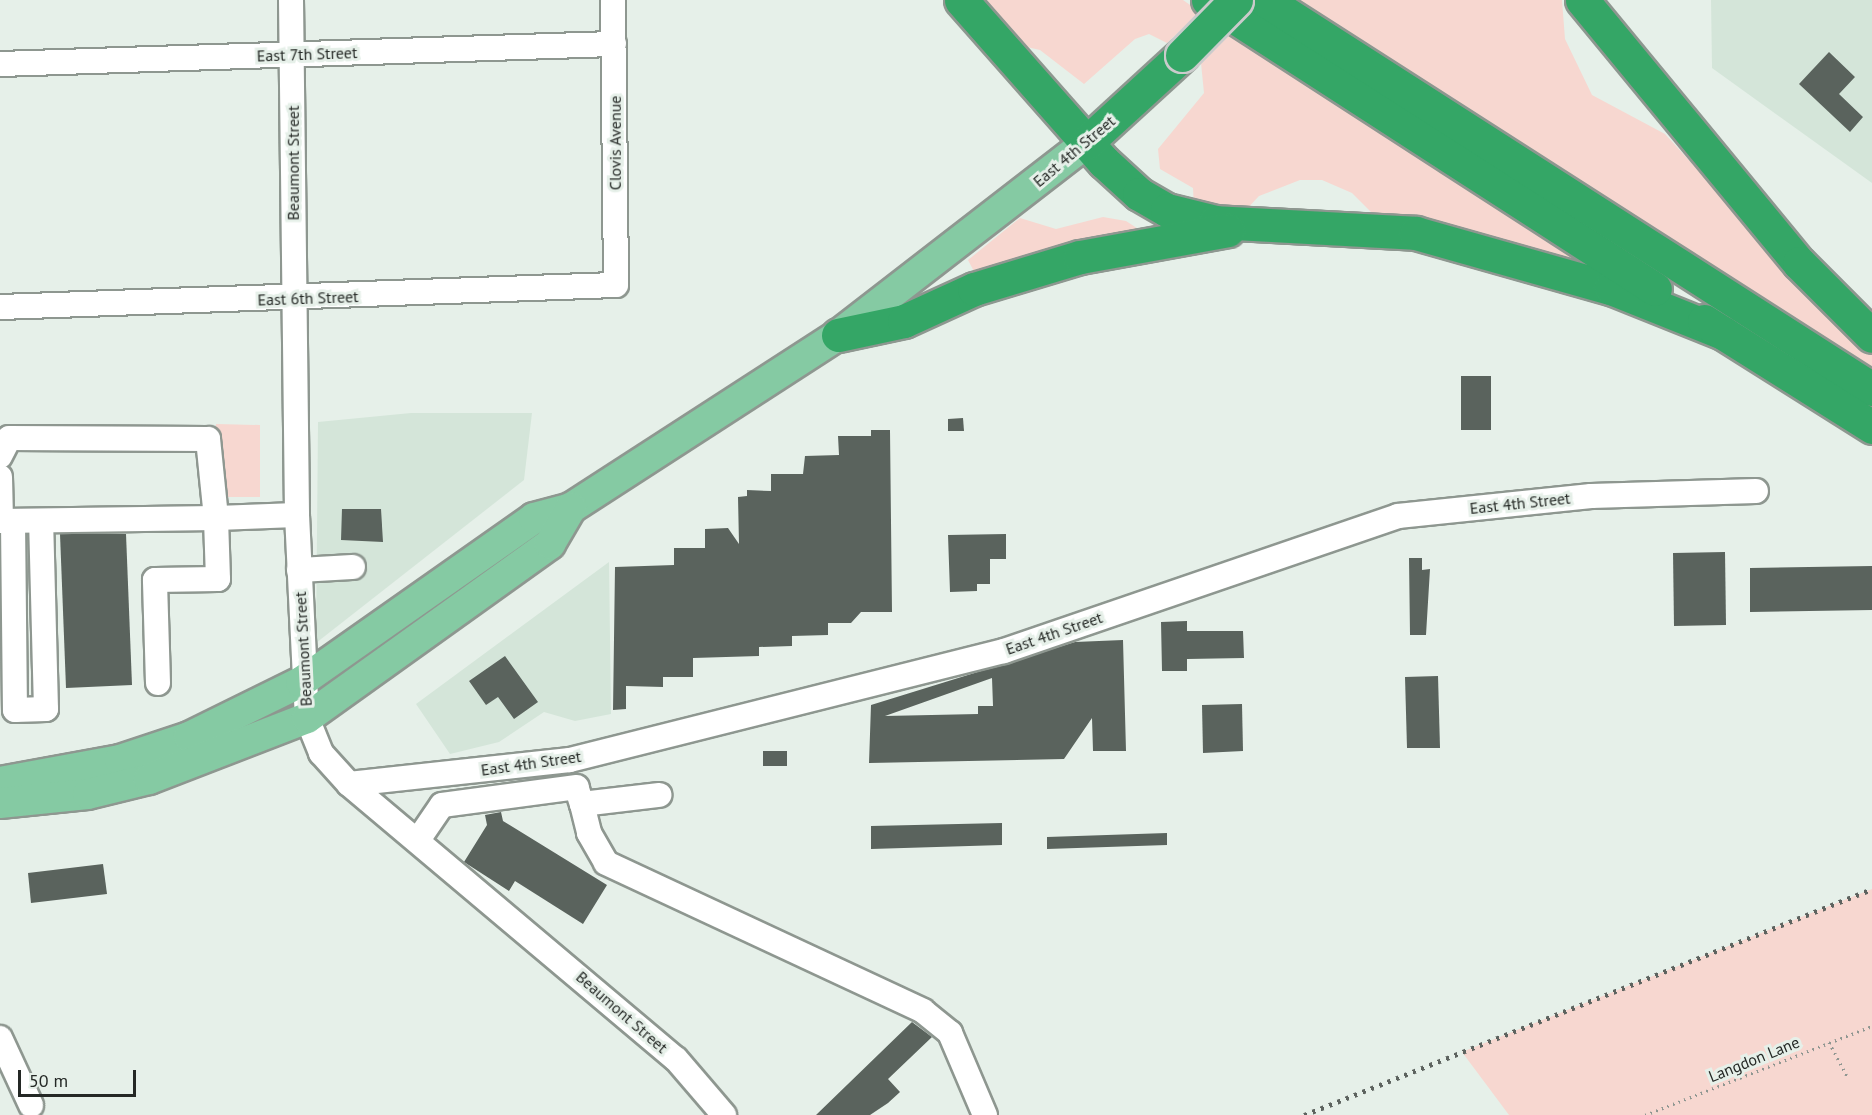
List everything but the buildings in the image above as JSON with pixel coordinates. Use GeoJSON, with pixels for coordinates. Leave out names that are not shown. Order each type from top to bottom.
{"type":"FeatureCollection","features":[{"type":"Feature","properties":{"kind":"highway"},"geometry":{"type":"LineString","coordinates":[[961,0],[1086,143],[1153,203],[1187,216],[1256,224],[1358,225],[1470,245],[1611,288],[1723,333]]}},
{"type":"Feature","properties":{"kind":"highway"},"geometry":{"type":"LineString","coordinates":[[1208,0],[1872,427]]}},
{"type":"Feature","properties":{"kind":"highway","name":"East 4th Street"},"geometry":{"type":"LineString","coordinates":[[1086,143],[1182,55],[1236,0]]}},
{"type":"Feature","properties":{"kind":"highway"},"geometry":{"type":"LineString","coordinates":[[1265,0],[1872,389]]}},
{"type":"Feature","properties":{"kind":"highway"},"geometry":{"type":"LineString","coordinates":[[1588,5],[1799,263],[1872,336]]}},
{"type":"Feature","properties":{"kind":"highway"},"geometry":{"type":"LineString","coordinates":[[838,335],[904,321],[974,289],[1080,257],[1256,224]]}},
{"type":"Feature","properties":{"kind":"main road","name":"East 4th Street"},"geometry":{"type":"LineString","coordinates":[[0,782],[150,750],[248,711],[301,682],[534,518],[571,508],[838,335],[1086,143]]}},
{"type":"Feature","properties":{"kind":"main road","name":"East 4th Street"},"geometry":{"type":"LineString","coordinates":[[0,803],[88,794],[149,779],[307,718],[550,544],[571,508]]}},
{"type":"Feature","properties":{"kind":"street","name":"Beaumont Street"},"geometry":{"type":"LineString","coordinates":[[291,0],[297,515],[301,682],[307,718],[321,753],[349,784],[676,1059],[724,1115]]}},
{"type":"Feature","properties":{"kind":"street","name":"Clovis Avenue"},"geometry":{"type":"LineString","coordinates":[[613,0],[616,285]]}},
{"type":"Feature","properties":{"kind":"street","name":"East 7th Street"},"geometry":{"type":"LineString","coordinates":[[0,64],[614,44]]}},
{"type":"Feature","properties":{"kind":"street","name":"East 6th Street"},"geometry":{"type":"LineString","coordinates":[[0,307],[293,299],[616,285]]}},
{"type":"Feature","properties":{"kind":"street"},"geometry":{"type":"LineString","coordinates":[[0,456],[9,438],[208,439],[216,518],[218,579],[155,580],[158,683]]}},
{"type":"Feature","properties":{"kind":"street"},"geometry":{"type":"LineString","coordinates":[[0,477],[5,522],[15,710],[46,709],[41,522]]}},
{"type":"Feature","properties":{"kind":"street","name":"East 4th Street"},"geometry":{"type":"LineString","coordinates":[[349,784],[570,760],[1004,651],[1398,516],[1592,496],[1756,491]]}},
{"type":"Feature","properties":{"kind":"street"},"geometry":{"type":"LineString","coordinates":[[5,522],[297,515]]}},
{"type":"Feature","properties":{"kind":"street"},"geometry":{"type":"LineString","coordinates":[[299,570],[353,567]]}},
{"type":"Feature","properties":{"kind":"street"},"geometry":{"type":"LineString","coordinates":[[570,760],[589,833],[606,862],[923,1011],[950,1033],[985,1115]]}},
{"type":"Feature","properties":{"kind":"street"},"geometry":{"type":"LineString","coordinates":[[494,769],[498,797]]}},
{"type":"Feature","properties":{"kind":"street"},"geometry":{"type":"LineString","coordinates":[[418,840],[442,805],[439,775]]}},
{"type":"Feature","properties":{"kind":"street"},"geometry":{"type":"LineString","coordinates":[[442,805],[498,797],[659,795]]}},
{"type":"Feature","properties":{"kind":"street"},"geometry":{"type":"LineString","coordinates":[[0,1038],[31,1105]]}},
{"type":"Feature","properties":{"kind":"path","name":"Langdon Lane"},"geometry":{"type":"LineString","coordinates":[[1646,1115],[1872,1026]]}},
{"type":"Feature","properties":{"kind":"path"},"geometry":{"type":"LineString","coordinates":[[1829,1042],[1848,1078]]}},
{"type":"Feature","properties":{"kind":"shaded area"},"geometry":{"type":"Polygon","coordinates":[[[977,0],[1183,0],[1200,12],[1167,43],[1149,34],[1135,39],[1084,84],[1040,50],[1018,45],[977,0]]]}},
{"type":"Feature","properties":{"kind":"shaded area"},"geometry":{"type":"Polygon","coordinates":[[[1298,0],[1562,0],[1565,39],[1592,95],[1665,134],[1802,284],[1872,350],[1872,371],[1298,0]]]}},
{"type":"Feature","properties":{"kind":"shaded area"},"geometry":{"type":"Polygon","coordinates":[[[1711,0],[1872,0],[1872,183],[1712,68],[1711,0]]]}},
{"type":"Feature","properties":{"kind":"shaded area"},"geometry":{"type":"Polygon","coordinates":[[[1228,30],[1626,284],[1374,215],[1352,193],[1322,180],[1300,180],[1259,196],[1244,212],[1194,208],[1193,188],[1160,169],[1158,149],[1204,93],[1201,63],[1228,30]]]}},
{"type":"Feature","properties":{"kind":"shaded area"},"geometry":{"type":"Polygon","coordinates":[[[1103,217],[1126,221],[1146,234],[979,281],[968,260],[1020,218],[1056,229],[1103,217]]]}},
{"type":"Feature","properties":{"kind":"shaded area"},"geometry":{"type":"Polygon","coordinates":[[[411,413],[532,413],[524,480],[316,643],[318,422],[411,413]]]}},
{"type":"Feature","properties":{"kind":"shaded area"},"geometry":{"type":"Polygon","coordinates":[[[216,424],[260,425],[260,497],[216,497],[216,424]]]}},
{"type":"Feature","properties":{"kind":"shaded area"},"geometry":{"type":"Polygon","coordinates":[[[609,562],[611,714],[575,721],[544,712],[499,742],[450,754],[416,704],[609,562]]]}},
{"type":"Feature","properties":{"kind":"shaded area"},"geometry":{"type":"Polygon","coordinates":[[[1872,889],[1872,1115],[1509,1115],[1462,1052],[1872,889]]]}},
{"type":"Feature","properties":{"kind":"railway"},"geometry":{"type":"LineString","coordinates":[[1304,1115],[1872,889]]}}]}
